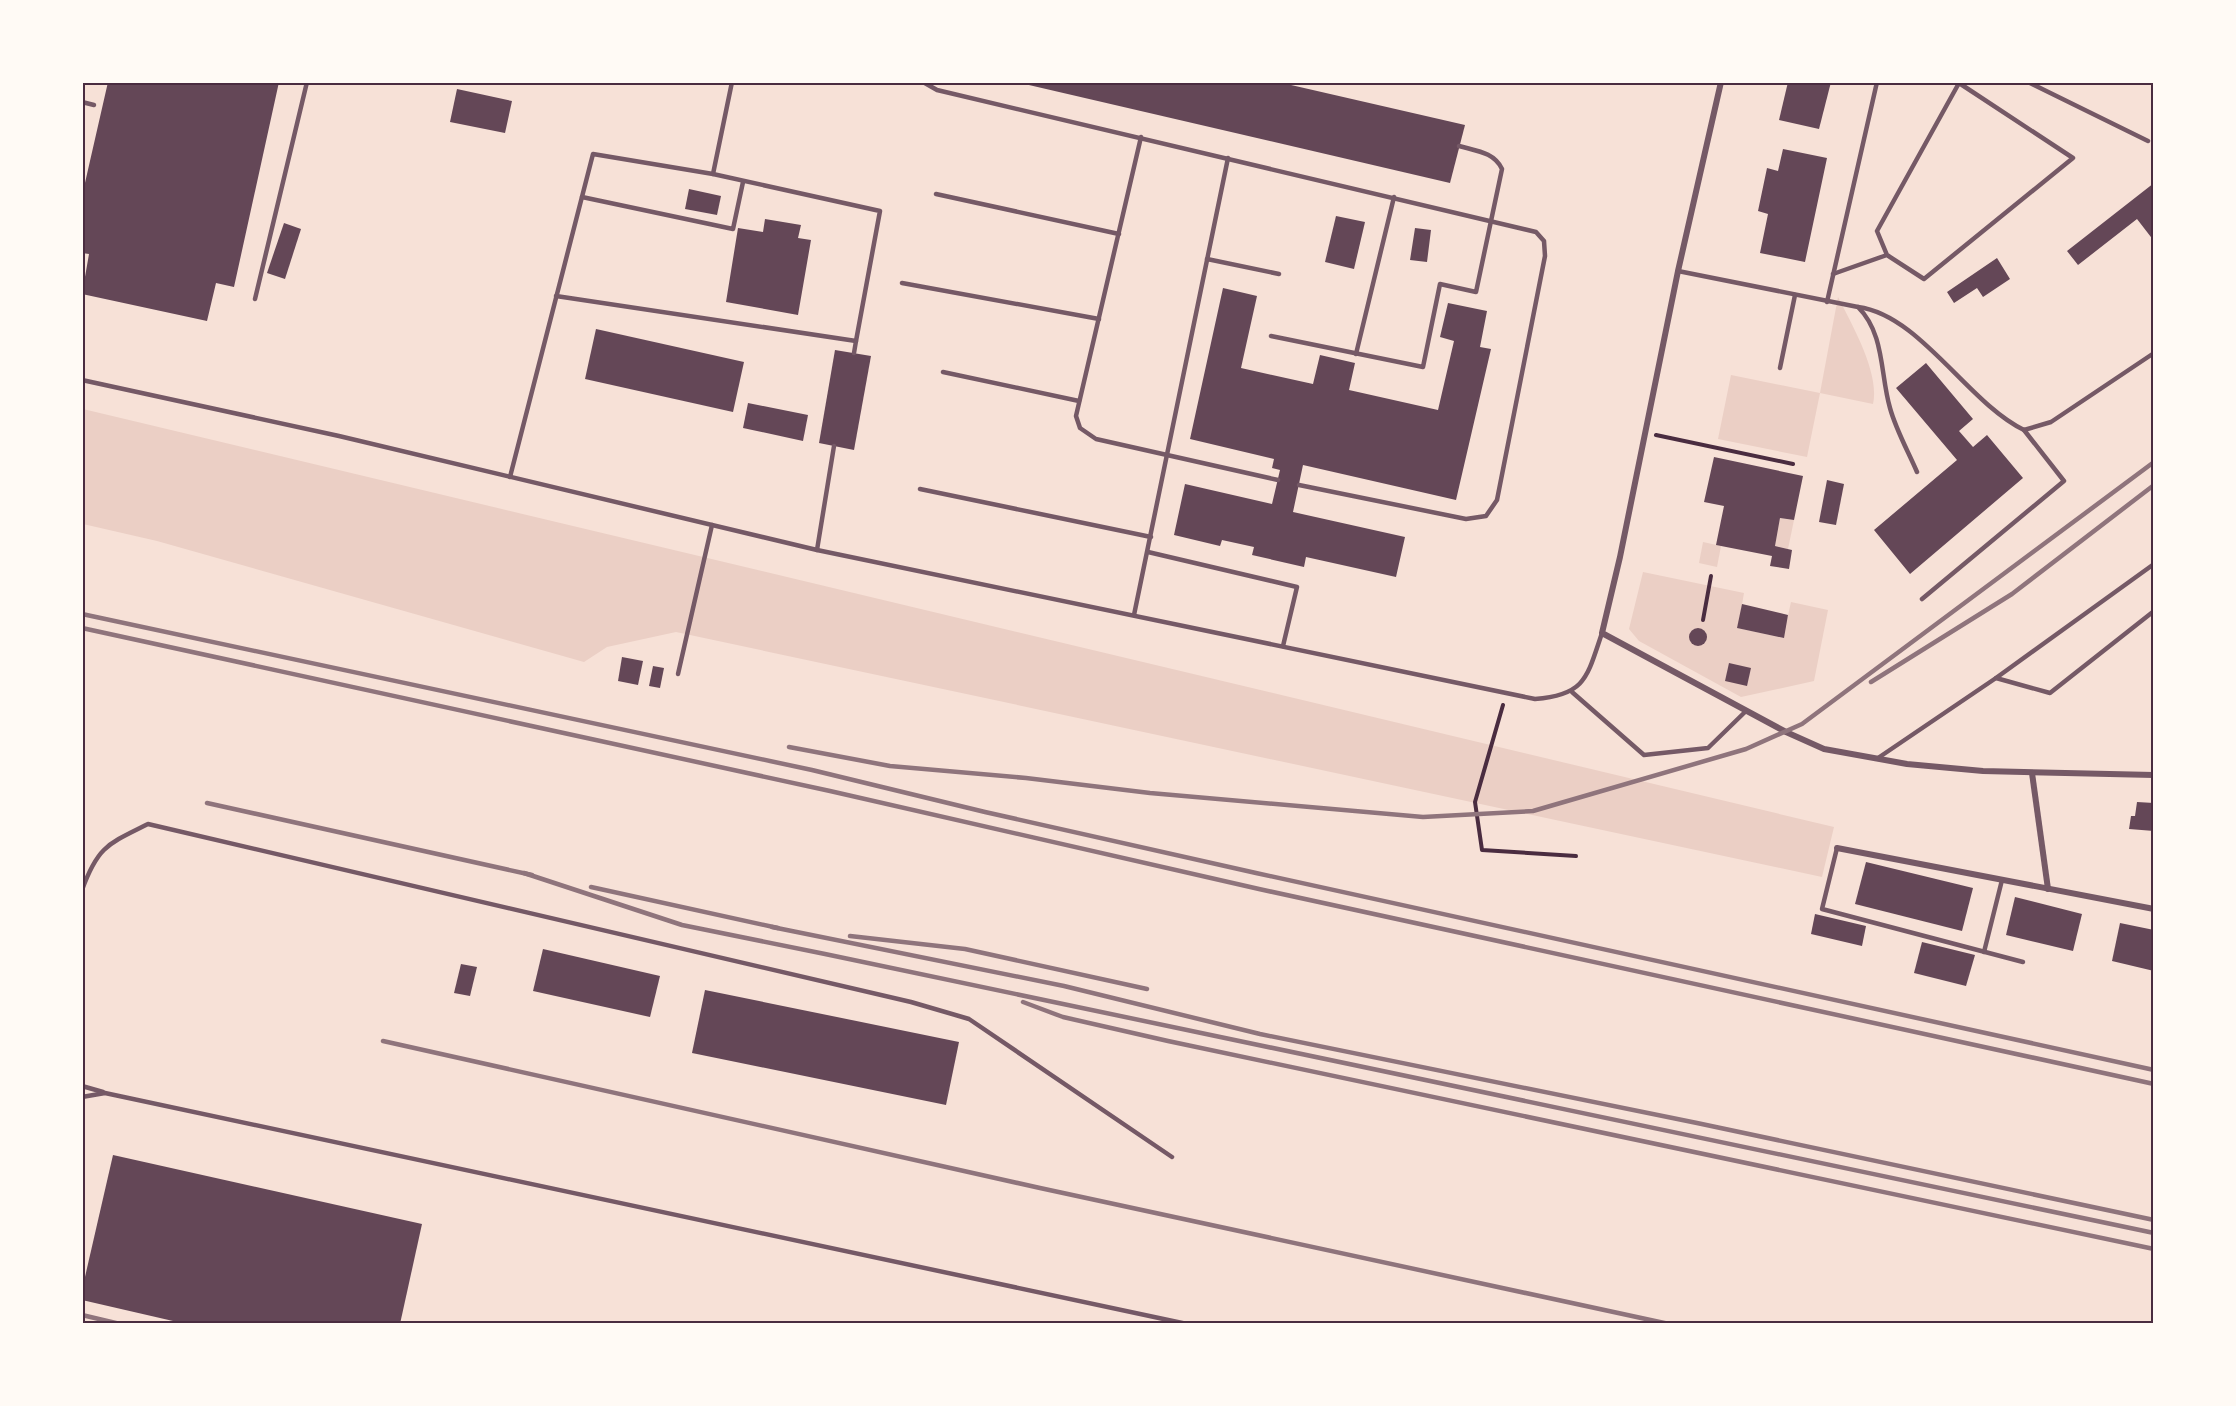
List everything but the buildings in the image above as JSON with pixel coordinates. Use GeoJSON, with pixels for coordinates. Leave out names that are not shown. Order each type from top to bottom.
{"type":"FeatureCollection","features":[{"type":"Feature","properties":{"kind":"street"},"geometry":{"type":"LineString","coordinates":[[1721,82],[1678,271],[1646,433],[1602,633],[1746,711],[1824,749],[1983,771],[2154,775]]}},
{"type":"Feature","properties":{"kind":"street"},"geometry":{"type":"LineString","coordinates":[[2032,773],[2048,889]]}},
{"type":"Feature","properties":{"kind":"street"},"geometry":{"type":"LineString","coordinates":[[1837,848],[2154,909]]}},
{"type":"Feature","properties":{"kind":"lane"},"geometry":{"type":"LineString","coordinates":[[255,299],[307,82]]}},
{"type":"Feature","properties":{"kind":"lane"},"geometry":{"type":"LineString","coordinates":[[713,174],[732,82]]}},
{"type":"Feature","properties":{"kind":"lane"},"geometry":{"type":"LineString","coordinates":[[923,82],[937,90],[1536,232],[1544,241],[1545,256],[1497,500],[1486,516],[1466,519],[1299,485]]}},
{"type":"Feature","properties":{"kind":"lane"},"geometry":{"type":"LineString","coordinates":[[1827,302],[1877,82]]}},
{"type":"Feature","properties":{"kind":"lane"},"geometry":{"type":"LineString","coordinates":[[2028,82],[2148,141]]}},
{"type":"Feature","properties":{"kind":"lane"},"geometry":{"type":"LineString","coordinates":[[1959,83],[2073,158],[1924,279],[1887,255],[1877,231],[1959,83]]}},
{"type":"Feature","properties":{"kind":"lane"},"geometry":{"type":"LineString","coordinates":[[82,102],[94,105]]}},
{"type":"Feature","properties":{"kind":"lane"},"geometry":{"type":"LineString","coordinates":[[1141,137],[1076,416],[1080,428],[1096,439],[1278,480]]}},
{"type":"Feature","properties":{"kind":"lane"},"geometry":{"type":"LineString","coordinates":[[1271,336],[1423,368],[1440,284],[1476,292],[1502,169],[1499,161],[1488,154],[1459,146]]}},
{"type":"Feature","properties":{"kind":"lane"},"geometry":{"type":"LineString","coordinates":[[510,477],[593,154],[713,174],[880,212],[854,353]]}},
{"type":"Feature","properties":{"kind":"lane"},"geometry":{"type":"LineString","coordinates":[[1134,615],[1228,158]]}},
{"type":"Feature","properties":{"kind":"lane"},"geometry":{"type":"LineString","coordinates":[[582,197],[733,229],[743,182]]}},
{"type":"Feature","properties":{"kind":"lane"},"geometry":{"type":"LineString","coordinates":[[936,194],[1119,234]]}},
{"type":"Feature","properties":{"kind":"lane"},"geometry":{"type":"LineString","coordinates":[[1356,354],[1394,197]]}},
{"type":"Feature","properties":{"kind":"lane"},"geometry":{"type":"LineString","coordinates":[[1833,274],[1887,255]]}},
{"type":"Feature","properties":{"kind":"lane"},"geometry":{"type":"LineString","coordinates":[[1207,260],[1279,274]]}},
{"type":"Feature","properties":{"kind":"lane"},"geometry":{"type":"LineString","coordinates":[[1678,271],[1827,302],[1873,309],[1895,321],[1937,356],[2005,421],[2024,430],[2064,481],[1922,599]]}},
{"type":"Feature","properties":{"kind":"lane"},"geometry":{"type":"LineString","coordinates":[[902,284],[1099,319]]}},
{"type":"Feature","properties":{"kind":"lane"},"geometry":{"type":"LineString","coordinates":[[1780,368],[1795,295]]}},
{"type":"Feature","properties":{"kind":"lane"},"geometry":{"type":"LineString","coordinates":[[556,296],[856,341]]}},
{"type":"Feature","properties":{"kind":"lane"},"geometry":{"type":"LineString","coordinates":[[1858,307],[1867,316],[1882,356],[1890,408],[1917,472]]}},
{"type":"Feature","properties":{"kind":"lane"},"geometry":{"type":"LineString","coordinates":[[2024,430],[2052,422],[2154,353]]}},
{"type":"Feature","properties":{"kind":"lane"},"geometry":{"type":"LineString","coordinates":[[943,372],[1080,401]]}},
{"type":"Feature","properties":{"kind":"lane"},"geometry":{"type":"LineString","coordinates":[[82,380],[339,436],[817,550],[1535,699],[1556,697],[1572,692],[1589,672],[1602,633]]}},
{"type":"Feature","properties":{"kind":"lane"},"geometry":{"type":"LineString","coordinates":[[817,550],[834,446]]}},
{"type":"Feature","properties":{"kind":"lane"},"geometry":{"type":"LineString","coordinates":[[920,489],[1151,537]]}},
{"type":"Feature","properties":{"kind":"lane"},"geometry":{"type":"LineString","coordinates":[[678,674],[712,525]]}},
{"type":"Feature","properties":{"kind":"lane"},"geometry":{"type":"LineString","coordinates":[[1148,552],[1297,587],[1283,646]]}},
{"type":"Feature","properties":{"kind":"lane"},"geometry":{"type":"LineString","coordinates":[[1878,758],[1996,678],[2154,564]]}},
{"type":"Feature","properties":{"kind":"lane"},"geometry":{"type":"LineString","coordinates":[[1996,678],[2050,693],[2154,612]]}},
{"type":"Feature","properties":{"kind":"lane"},"geometry":{"type":"LineString","coordinates":[[1572,692],[1644,755],[1708,748],[1746,711]]}},
{"type":"Feature","properties":{"kind":"lane"},"geometry":{"type":"LineString","coordinates":[[82,890],[93,862],[109,843],[148,824],[911,1002],[969,1019],[1172,1157]]}},
{"type":"Feature","properties":{"kind":"lane"},"geometry":{"type":"LineString","coordinates":[[1837,848],[1822,909],[2023,962]]}},
{"type":"Feature","properties":{"kind":"lane"},"geometry":{"type":"LineString","coordinates":[[1984,952],[2002,880]]}},
{"type":"Feature","properties":{"kind":"lane"},"geometry":{"type":"LineString","coordinates":[[82,1086],[105,1093],[1187,1323]]}},
{"type":"Feature","properties":{"kind":"lane"},"geometry":{"type":"LineString","coordinates":[[82,1097],[105,1093]]}},
{"type":"Feature","properties":{"kind":"path"},"geometry":{"type":"LineString","coordinates":[[1646,433],[1793,464]]}},
{"type":"Feature","properties":{"kind":"path"},"geometry":{"type":"LineString","coordinates":[[1702,620],[1711,576]]}},
{"type":"Feature","properties":{"kind":"path"},"geometry":{"type":"LineString","coordinates":[[1507,693],[1474,802],[1482,850],[1576,856]]}},
{"type":"Feature","properties":{"kind":"shaded area"},"geometry":{"type":"Polygon","coordinates":[[[1838,297],[1869,364],[1874,392],[1873,404],[1820,393],[1838,297]]]}},
{"type":"Feature","properties":{"kind":"shaded area"},"geometry":{"type":"Polygon","coordinates":[[[1731,375],[1820,393],[1807,457],[1718,439],[1731,375]]]}},
{"type":"Feature","properties":{"kind":"shaded area"},"geometry":{"type":"Polygon","coordinates":[[[83,409],[1834,827],[1822,877],[676,632],[607,647],[584,662],[157,541],[83,524],[83,409]]]}},
{"type":"Feature","properties":{"kind":"shaded area"},"geometry":{"type":"Polygon","coordinates":[[[1780,518],[1794,520],[1788,549],[1775,546],[1780,518]]]}},
{"type":"Feature","properties":{"kind":"shaded area"},"geometry":{"type":"Polygon","coordinates":[[[1703,542],[1721,546],[1717,567],[1699,563],[1703,542]]]}},
{"type":"Feature","properties":{"kind":"shaded area"},"geometry":{"type":"Polygon","coordinates":[[[1643,572],[1744,593],[1738,628],[1783,638],[1791,602],[1828,610],[1814,681],[1741,697],[1639,641],[1629,629],[1643,572]]]}},
{"type":"Feature","properties":{"kind":"railway"},"geometry":{"type":"LineString","coordinates":[[789,747],[890,766],[1026,778],[1150,793],[1423,817],[1533,811],[1746,749],[1802,724],[2154,462]]}},
{"type":"Feature","properties":{"kind":"railway"},"geometry":{"type":"LineString","coordinates":[[1871,682],[2012,594],[2154,485]]}},
{"type":"Feature","properties":{"kind":"railway"},"geometry":{"type":"LineString","coordinates":[[82,614],[812,770],[985,812],[1256,873],[2154,1070]]}},
{"type":"Feature","properties":{"kind":"railway"},"geometry":{"type":"LineString","coordinates":[[82,628],[830,791],[1259,889],[2154,1084]]}},
{"type":"Feature","properties":{"kind":"railway"},"geometry":{"type":"LineString","coordinates":[[207,803],[532,875]]}},
{"type":"Feature","properties":{"kind":"railway"},"geometry":{"type":"LineString","coordinates":[[524,873],[682,925],[2154,1233]]}},
{"type":"Feature","properties":{"kind":"railway"},"geometry":{"type":"LineString","coordinates":[[591,887],[778,928]]}},
{"type":"Feature","properties":{"kind":"railway"},"geometry":{"type":"LineString","coordinates":[[772,927],[1064,986],[1260,1034],[1697,1123],[2154,1220]]}},
{"type":"Feature","properties":{"kind":"railway"},"geometry":{"type":"LineString","coordinates":[[850,936],[965,949],[1147,989]]}},
{"type":"Feature","properties":{"kind":"railway"},"geometry":{"type":"LineString","coordinates":[[1023,1002],[1063,1017],[1168,1041],[2154,1249]]}},
{"type":"Feature","properties":{"kind":"railway"},"geometry":{"type":"LineString","coordinates":[[383,1041],[1040,1188],[1669,1324]]}},
{"type":"Feature","properties":{"kind":"railway"},"geometry":{"type":"LineString","coordinates":[[82,1315],[120,1324]]}}]}
